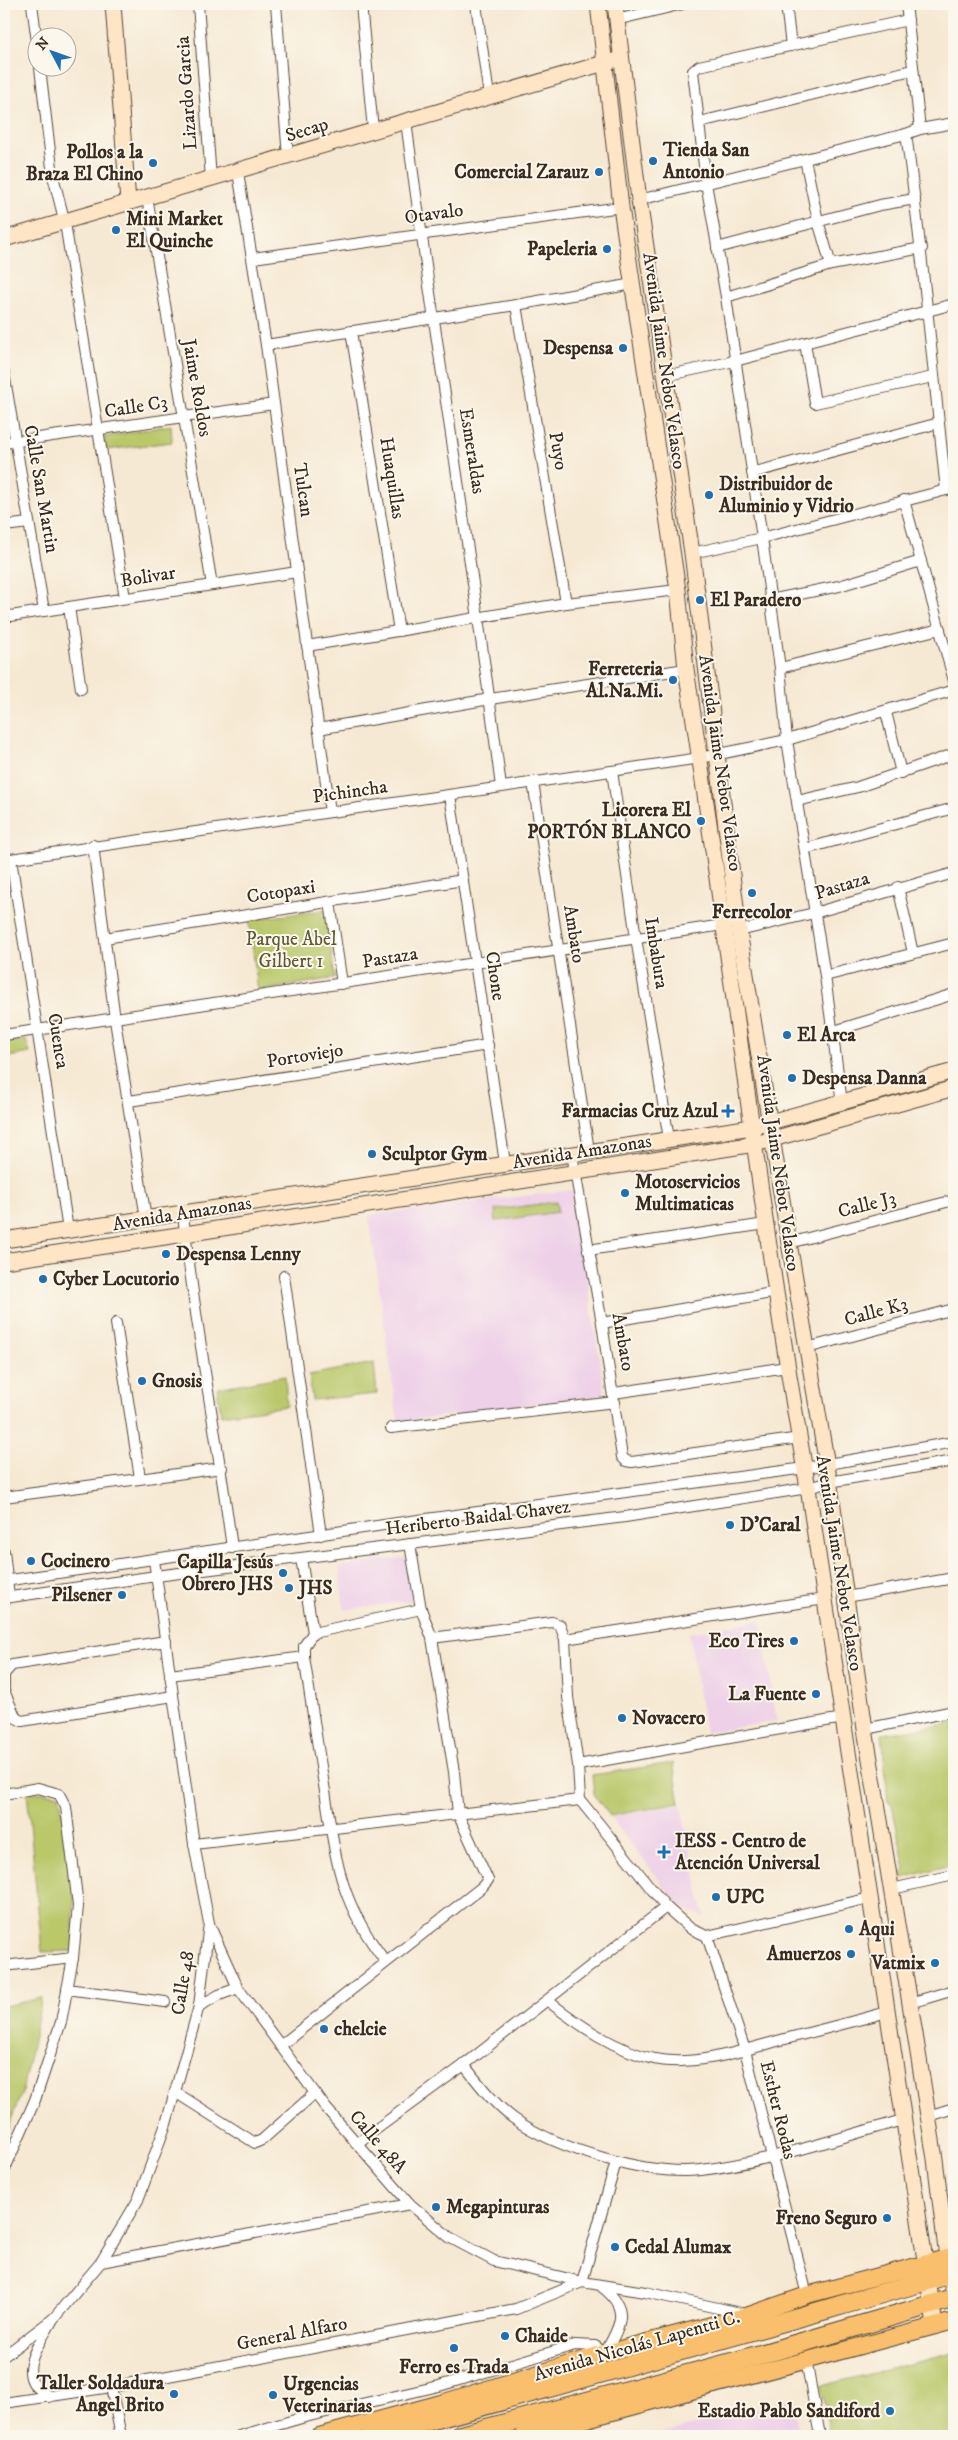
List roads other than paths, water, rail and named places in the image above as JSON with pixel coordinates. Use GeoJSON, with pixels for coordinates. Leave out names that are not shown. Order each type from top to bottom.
{"type":"FeatureCollection","features":[{"type":"Feature","properties":{"kind":"highway","name":"Avenida Nicolás Lapentti C."},"geometry":{"type":"LineString","coordinates":[[372,2436],[397,2422],[637,2365],[951,2265]]}},
{"type":"Feature","properties":{"kind":"highway","name":"Avenida Nicolás Lapentti C."},"geometry":{"type":"LineString","coordinates":[[459,2436],[745,2359],[954,2297]]}},
{"type":"Feature","properties":{"kind":"main road"},"geometry":{"type":"LineString","coordinates":[[113,4],[128,202]]}},
{"type":"Feature","properties":{"kind":"main road","name":"Avenida Jaime Nebot Velasco"},"geometry":{"type":"LineString","coordinates":[[598,4],[621,206],[678,590],[686,669],[766,1224],[787,1367],[805,1468],[935,2326]]}},
{"type":"Feature","properties":{"kind":"main road","name":"Avenida Jaime Nebot Velasco"},"geometry":{"type":"LineString","coordinates":[[615,4],[638,200],[692,553],[739,932],[788,1243],[827,1465],[865,1729],[928,2116],[951,2265],[954,2297]]}},
{"type":"Feature","properties":{"kind":"main road","name":"Secap"},"geometry":{"type":"LineString","coordinates":[[4,239],[238,172],[604,62],[622,60]]}},
{"type":"Feature","properties":{"kind":"main road","name":"Avenida Amazonas"},"geometry":{"type":"LineString","coordinates":[[4,1240],[752,1127],[954,1071]]}},
{"type":"Feature","properties":{"kind":"main road","name":"Avenida Amazonas"},"geometry":{"type":"LineString","coordinates":[[4,1261],[755,1144],[954,1088]]}},
{"type":"Feature","properties":{"kind":"main road","name":"Avenida Nicolás Lapentti C."},"geometry":{"type":"LineString","coordinates":[[319,2436],[397,2422],[605,2353],[748,2315],[807,2295],[926,2272]]}},
{"type":"Feature","properties":{"kind":"main road"},"geometry":{"type":"LineString","coordinates":[[523,2436],[954,2321]]}},
{"type":"Feature","properties":{"kind":"street"},"geometry":{"type":"LineString","coordinates":[[32,4],[35,28]]}},
{"type":"Feature","properties":{"kind":"street","name":"Lizardo Garcia"},"geometry":{"type":"LineString","coordinates":[[198,4],[211,179]]}},
{"type":"Feature","properties":{"kind":"street"},"geometry":{"type":"LineString","coordinates":[[276,4],[288,157]]}},
{"type":"Feature","properties":{"kind":"street"},"geometry":{"type":"LineString","coordinates":[[360,4],[373,130]]}},
{"type":"Feature","properties":{"kind":"street"},"geometry":{"type":"LineString","coordinates":[[476,4],[489,96]]}},
{"type":"Feature","properties":{"kind":"street"},"geometry":{"type":"LineString","coordinates":[[616,20],[683,4]]}},
{"type":"Feature","properties":{"kind":"street"},"geometry":{"type":"LineString","coordinates":[[786,4],[791,46]]}},
{"type":"Feature","properties":{"kind":"street"},"geometry":{"type":"LineString","coordinates":[[906,4],[920,129]]}},
{"type":"Feature","properties":{"kind":"street"},"geometry":{"type":"LineString","coordinates":[[842,1103],[825,976],[787,740],[780,668],[762,538],[726,297],[706,183],[693,71],[699,66],[908,20]]}},
{"type":"Feature","properties":{"kind":"street"},"geometry":{"type":"LineString","coordinates":[[700,122],[912,70]]}},
{"type":"Feature","properties":{"kind":"street"},"geometry":{"type":"LineString","coordinates":[[41,78],[53,176],[65,223],[100,430],[125,598]]}},
{"type":"Feature","properties":{"kind":"street","name":"Esmeraldas"},"geometry":{"type":"LineString","coordinates":[[406,121],[421,233],[480,617],[501,787]]}},
{"type":"Feature","properties":{"kind":"street"},"geometry":{"type":"LineString","coordinates":[[638,200],[920,129],[954,123]]}},
{"type":"Feature","properties":{"kind":"street"},"geometry":{"type":"LineString","coordinates":[[692,553],[762,538],[950,489],[933,377],[929,309],[906,134]]}},
{"type":"Feature","properties":{"kind":"street"},"geometry":{"type":"LineString","coordinates":[[805,159],[818,221],[832,265]]}},
{"type":"Feature","properties":{"kind":"street","name":"Tulcan"},"geometry":{"type":"LineString","coordinates":[[238,172],[266,345],[330,812]]}},
{"type":"Feature","properties":{"kind":"street","name":"Jaime Roldos"},"geometry":{"type":"LineString","coordinates":[[147,197],[212,585]]}},
{"type":"Feature","properties":{"kind":"street"},"geometry":{"type":"LineString","coordinates":[[717,248],[818,221],[916,199]]}},
{"type":"Feature","properties":{"kind":"street","name":"Otavalo"},"geometry":{"type":"LineString","coordinates":[[253,258],[621,206]]}},
{"type":"Feature","properties":{"kind":"street"},"geometry":{"type":"LineString","coordinates":[[726,297],[832,265],[922,248]]}},
{"type":"Feature","properties":{"kind":"street"},"geometry":{"type":"LineString","coordinates":[[266,345],[516,306],[633,284]]}},
{"type":"Feature","properties":{"kind":"street"},"geometry":{"type":"LineString","coordinates":[[664,376],[735,361],[954,304]]}},
{"type":"Feature","properties":{"kind":"street","name":"Puyo"},"geometry":{"type":"LineString","coordinates":[[516,306],[566,603]]}},
{"type":"Feature","properties":{"kind":"street","name":"Huaquillas"},"geometry":{"type":"LineString","coordinates":[[351,331],[399,631]]}},
{"type":"Feature","properties":{"kind":"street"},"geometry":{"type":"LineString","coordinates":[[805,343],[815,403],[933,377]]}},
{"type":"Feature","properties":{"kind":"street","name":"Calle San Martin"},"geometry":{"type":"LineString","coordinates":[[4,373],[44,611]]}},
{"type":"Feature","properties":{"kind":"street","name":"Calle C3"},"geometry":{"type":"LineString","coordinates":[[4,443],[274,404]]}},
{"type":"Feature","properties":{"kind":"street"},"geometry":{"type":"LineString","coordinates":[[752,473],[939,423]]}},
{"type":"Feature","properties":{"kind":"street"},"geometry":{"type":"LineString","coordinates":[[904,500],[954,680]]}},
{"type":"Feature","properties":{"kind":"street"},"geometry":{"type":"LineString","coordinates":[[4,526],[29,522]]}},
{"type":"Feature","properties":{"kind":"street"},"geometry":{"type":"LineString","coordinates":[[770,600],[840,586],[921,561]]}},
{"type":"Feature","properties":{"kind":"street","name":"Bolivar"},"geometry":{"type":"LineString","coordinates":[[4,617],[297,572]]}},
{"type":"Feature","properties":{"kind":"street"},"geometry":{"type":"LineString","coordinates":[[307,646],[566,603],[678,590]]}},
{"type":"Feature","properties":{"kind":"street"},"geometry":{"type":"LineString","coordinates":[[69,607],[81,689]]}},
{"type":"Feature","properties":{"kind":"street"},"geometry":{"type":"LineString","coordinates":[[780,668],[940,629]]}},
{"type":"Feature","properties":{"kind":"street"},"geometry":{"type":"LineString","coordinates":[[318,728],[686,669]]}},
{"type":"Feature","properties":{"kind":"street","name":"Pichincha"},"geometry":{"type":"LineString","coordinates":[[7,859],[700,758],[787,740],[886,712],[954,690]]}},
{"type":"Feature","properties":{"kind":"street"},"geometry":{"type":"LineString","coordinates":[[886,712],[901,774]]}},
{"type":"Feature","properties":{"kind":"street"},"geometry":{"type":"LineString","coordinates":[[797,801],[858,787],[901,774],[954,754]]}},
{"type":"Feature","properties":{"kind":"street","name":"Imbabura"},"geometry":{"type":"LineString","coordinates":[[612,771],[636,938],[669,1139]]}},
{"type":"Feature","properties":{"kind":"street","name":"Ambato"},"geometry":{"type":"LineString","coordinates":[[533,782],[589,1151]]}},
{"type":"Feature","properties":{"kind":"street","name":"Chone"},"geometry":{"type":"LineString","coordinates":[[450,795],[505,1163]]}},
{"type":"Feature","properties":{"kind":"street"},"geometry":{"type":"LineString","coordinates":[[805,849],[954,808]]}},
{"type":"Feature","properties":{"kind":"street"},"geometry":{"type":"LineString","coordinates":[[93,845],[115,1020],[146,1219]]}},
{"type":"Feature","properties":{"kind":"street","name":"Cuenca"},"geometry":{"type":"LineString","coordinates":[[7,859],[38,1030],[68,1230]]}},
{"type":"Feature","properties":{"kind":"street","name":"Pastaza"},"geometry":{"type":"LineString","coordinates":[[739,932],[814,913],[954,872]]}},
{"type":"Feature","properties":{"kind":"street","name":"Cotopaxi"},"geometry":{"type":"LineString","coordinates":[[104,938],[463,880]]}},
{"type":"Feature","properties":{"kind":"street"},"geometry":{"type":"LineString","coordinates":[[898,887],[913,953]]}},
{"type":"Feature","properties":{"kind":"street"},"geometry":{"type":"LineString","coordinates":[[330,902],[342,984]]}},
{"type":"Feature","properties":{"kind":"street","name":"Pastaza"},"geometry":{"type":"LineString","coordinates":[[4,1036],[723,925]]}},
{"type":"Feature","properties":{"kind":"street"},"geometry":{"type":"LineString","coordinates":[[825,976],[954,943]]}},
{"type":"Feature","properties":{"kind":"street"},"geometry":{"type":"LineString","coordinates":[[831,1032],[954,994]]}},
{"type":"Feature","properties":{"kind":"street","name":"Portoviejo"},"geometry":{"type":"LineString","coordinates":[[128,1101],[488,1045]]}},
{"type":"Feature","properties":{"kind":"street","name":"Ambato"},"geometry":{"type":"LineString","coordinates":[[572,1154],[614,1397],[787,1367]]}},
{"type":"Feature","properties":{"kind":"street","name":"Calle J3"},"geometry":{"type":"LineString","coordinates":[[788,1243],[954,1200]]}},
{"type":"Feature","properties":{"kind":"street"},"geometry":{"type":"LineString","coordinates":[[183,1214],[195,1312],[222,1468],[232,1548]]}},
{"type":"Feature","properties":{"kind":"street"},"geometry":{"type":"LineString","coordinates":[[588,1250],[766,1224]]}},
{"type":"Feature","properties":{"kind":"street"},"geometry":{"type":"LineString","coordinates":[[284,1276],[321,1535]]}},
{"type":"Feature","properties":{"kind":"street"},"geometry":{"type":"LineString","coordinates":[[602,1323],[777,1292]]}},
{"type":"Feature","properties":{"kind":"street","name":"Calle K3"},"geometry":{"type":"LineString","coordinates":[[807,1348],[954,1309]]}},
{"type":"Feature","properties":{"kind":"street"},"geometry":{"type":"LineString","coordinates":[[116,1323],[140,1478]]}},
{"type":"Feature","properties":{"kind":"street"},"geometry":{"type":"LineString","coordinates":[[391,1428],[614,1397],[622,1457],[626,1461],[632,1462],[800,1438]]}},
{"type":"Feature","properties":{"kind":"street","name":"Heriberto Baidal Chavez"},"geometry":{"type":"LineString","coordinates":[[6,1581],[827,1465],[954,1442]]}},
{"type":"Feature","properties":{"kind":"street","name":"Heriberto Baidal Chavez"},"geometry":{"type":"LineString","coordinates":[[7,1598],[156,1576],[625,1517],[808,1488],[829,1482],[954,1461]]}},
{"type":"Feature","properties":{"kind":"street"},"geometry":{"type":"LineString","coordinates":[[4,1497],[222,1468]]}},
{"type":"Feature","properties":{"kind":"street"},"geometry":{"type":"LineString","coordinates":[[280,2046],[482,1887],[488,1880],[458,1814],[454,1772],[432,1638],[421,1609],[410,1544]]}},
{"type":"Feature","properties":{"kind":"street"},"geometry":{"type":"LineString","coordinates":[[4,1552],[7,1598]]}},
{"type":"Feature","properties":{"kind":"street"},"geometry":{"type":"LineString","coordinates":[[301,1558],[314,1633]]}},
{"type":"Feature","properties":{"kind":"street","name":"Calle 48"},"geometry":{"type":"LineString","coordinates":[[4,2356],[54,2318],[101,2262],[138,2200],[175,2092],[199,2006],[209,1923],[194,1844],[154,1560]]}},
{"type":"Feature","properties":{"kind":"street"},"geometry":{"type":"LineString","coordinates":[[846,1597],[954,1578]]}},
{"type":"Feature","properties":{"kind":"street"},"geometry":{"type":"LineString","coordinates":[[565,1639],[825,1599]]}},
{"type":"Feature","properties":{"kind":"street"},"geometry":{"type":"LineString","coordinates":[[386,1962],[367,1938],[354,1916],[338,1868],[329,1828],[304,1646],[314,1633],[421,1609]]}},
{"type":"Feature","properties":{"kind":"street"},"geometry":{"type":"LineString","coordinates":[[432,1638],[552,1622],[560,1626],[565,1639],[568,1697],[578,1765],[580,1800],[666,1907],[680,1921],[708,1936],[870,1898]]}},
{"type":"Feature","properties":{"kind":"street"},"geometry":{"type":"LineString","coordinates":[[4,1687],[4,1674],[12,1665],[166,1642]]}},
{"type":"Feature","properties":{"kind":"street"},"geometry":{"type":"LineString","coordinates":[[170,1675],[304,1657]]}},
{"type":"Feature","properties":{"kind":"street"},"geometry":{"type":"LineString","coordinates":[[4,1691],[16,1718],[22,1721],[173,1696]]}},
{"type":"Feature","properties":{"kind":"street"},"geometry":{"type":"LineString","coordinates":[[865,1729],[954,1711]]}},
{"type":"Feature","properties":{"kind":"street"},"geometry":{"type":"LineString","coordinates":[[578,1765],[843,1718]]}},
{"type":"Feature","properties":{"kind":"street"},"geometry":{"type":"LineString","coordinates":[[4,1794],[38,1788],[59,1794],[66,1807],[78,1906],[73,1958],[61,2022],[35,2100],[4,2171]]}},
{"type":"Feature","properties":{"kind":"street"},"geometry":{"type":"LineString","coordinates":[[194,1844],[580,1800]]}},
{"type":"Feature","properties":{"kind":"street"},"geometry":{"type":"LineString","coordinates":[[892,1890],[954,1876]]}},
{"type":"Feature","properties":{"kind":"street"},"geometry":{"type":"LineString","coordinates":[[356,2144],[548,2001],[666,1907]]}},
{"type":"Feature","properties":{"kind":"street","name":"Calle 48A"},"geometry":{"type":"LineString","coordinates":[[209,1923],[238,1988],[315,2093],[356,2144],[410,2204],[449,2237],[494,2261],[582,2282],[645,2292],[748,2315]]}},
{"type":"Feature","properties":{"kind":"street","name":"Esther Rodas"},"geometry":{"type":"LineString","coordinates":[[708,1936],[745,2050],[807,2295]]}},
{"type":"Feature","properties":{"kind":"street"},"geometry":{"type":"LineString","coordinates":[[4,1966],[73,1958]]}},
{"type":"Feature","properties":{"kind":"street"},"geometry":{"type":"LineString","coordinates":[[199,2006],[219,1995],[238,1988]]}},
{"type":"Feature","properties":{"kind":"street"},"geometry":{"type":"LineString","coordinates":[[67,1989],[165,2002]]}},
{"type":"Feature","properties":{"kind":"street"},"geometry":{"type":"LineString","coordinates":[[910,2002],[954,1990]]}},
{"type":"Feature","properties":{"kind":"street"},"geometry":{"type":"LineString","coordinates":[[548,2001],[590,2031],[654,2058],[684,2062],[745,2050],[887,2012]]}},
{"type":"Feature","properties":{"kind":"street"},"geometry":{"type":"LineString","coordinates":[[464,2065],[491,2099],[514,2118],[541,2133],[616,2162],[668,2169],[699,2170],[771,2157],[903,2120]]}},
{"type":"Feature","properties":{"kind":"street"},"geometry":{"type":"LineString","coordinates":[[175,2092],[255,2143],[262,2140],[315,2093]]}},
{"type":"Feature","properties":{"kind":"street"},"geometry":{"type":"LineString","coordinates":[[928,2116],[954,2108]]}},
{"type":"Feature","properties":{"kind":"street"},"geometry":{"type":"LineString","coordinates":[[582,2282],[616,2162]]}},
{"type":"Feature","properties":{"kind":"street"},"geometry":{"type":"LineString","coordinates":[[101,2262],[410,2204]]}},
{"type":"Feature","properties":{"kind":"street","name":"General Alfaro"},"geometry":{"type":"LineString","coordinates":[[4,2403],[111,2387],[516,2309],[582,2282]]}},
{"type":"Feature","properties":{"kind":"street"},"geometry":{"type":"LineString","coordinates":[[238,2436],[305,2417],[439,2386],[575,2345],[595,2346],[605,2353],[616,2334],[621,2313],[618,2302],[601,2286]]}},
{"type":"Feature","properties":{"kind":"street"},"geometry":{"type":"LineString","coordinates":[[49,2397],[34,2384],[30,2375],[30,2364],[54,2318]]}},
{"type":"Feature","properties":{"kind":"street"},"geometry":{"type":"LineString","coordinates":[[806,2360],[820,2436]]}},
{"type":"Feature","properties":{"kind":"street"},"geometry":{"type":"LineString","coordinates":[[111,2387],[121,2436]]}},
{"type":"Feature","properties":{"kind":"place","name":"Tienda San Antonio"},"geometry":{"type":"Point","coordinates":[653,161]}},
{"type":"Feature","properties":{"kind":"place","name":"Pollos a la Braza El Chino"},"geometry":{"type":"Point","coordinates":[153,163]}},
{"type":"Feature","properties":{"kind":"place","name":"Comercial Zarauz"},"geometry":{"type":"Point","coordinates":[599,172]}},
{"type":"Feature","properties":{"kind":"place","name":"Mini Market El Quinche"},"geometry":{"type":"Point","coordinates":[116,230]}},
{"type":"Feature","properties":{"kind":"place","name":"Papeleria"},"geometry":{"type":"Point","coordinates":[607,249]}},
{"type":"Feature","properties":{"kind":"place","name":"Despensa"},"geometry":{"type":"Point","coordinates":[623,348]}},
{"type":"Feature","properties":{"kind":"place","name":"Distribuidor de Aluminio y Vidrio"},"geometry":{"type":"Point","coordinates":[709,495]}},
{"type":"Feature","properties":{"kind":"place","name":"El Paradero"},"geometry":{"type":"Point","coordinates":[700,600]}},
{"type":"Feature","properties":{"kind":"place","name":"Ferreteria Al.Na.Mi."},"geometry":{"type":"Point","coordinates":[673,680]}},
{"type":"Feature","properties":{"kind":"place","name":"Licorera El PORTÓN BLANCO"},"geometry":{"type":"Point","coordinates":[701,821]}},
{"type":"Feature","properties":{"kind":"place","name":"Ferrecolor"},"geometry":{"type":"Point","coordinates":[752,893]}},
{"type":"Feature","properties":{"kind":"place","name":"El Arca"},"geometry":{"type":"Point","coordinates":[787,1035]}},
{"type":"Feature","properties":{"kind":"place","name":"Despensa Danna"},"geometry":{"type":"Point","coordinates":[792,1078]}},
{"type":"Feature","properties":{"kind":"place","name":"Farmacias Cruz Azul"},"geometry":{"type":"Point","coordinates":[728,1111]}},
{"type":"Feature","properties":{"kind":"place","name":"Sculptor Gym"},"geometry":{"type":"Point","coordinates":[372,1154]}},
{"type":"Feature","properties":{"kind":"place","name":"Motoservicios Multimaticas"},"geometry":{"type":"Point","coordinates":[625,1193]}},
{"type":"Feature","properties":{"kind":"place","name":"Despensa Lenny"},"geometry":{"type":"Point","coordinates":[166,1254]}},
{"type":"Feature","properties":{"kind":"place","name":"Cyber Locutorio"},"geometry":{"type":"Point","coordinates":[43,1279]}},
{"type":"Feature","properties":{"kind":"place","name":"Gnosis"},"geometry":{"type":"Point","coordinates":[142,1381]}},
{"type":"Feature","properties":{"kind":"place","name":"D'Caral"},"geometry":{"type":"Point","coordinates":[730,1525]}},
{"type":"Feature","properties":{"kind":"place","name":"Cocinero"},"geometry":{"type":"Point","coordinates":[31,1561]}},
{"type":"Feature","properties":{"kind":"place","name":"Capilla Jesús Obrero JHS"},"geometry":{"type":"Point","coordinates":[283,1573]}},
{"type":"Feature","properties":{"kind":"place","name":"JHS"},"geometry":{"type":"Point","coordinates":[289,1588]}},
{"type":"Feature","properties":{"kind":"place","name":"Pilsener"},"geometry":{"type":"Point","coordinates":[122,1595]}},
{"type":"Feature","properties":{"kind":"place","name":"Eco Tires"},"geometry":{"type":"Point","coordinates":[794,1641]}},
{"type":"Feature","properties":{"kind":"place","name":"La Fuente"},"geometry":{"type":"Point","coordinates":[816,1694]}},
{"type":"Feature","properties":{"kind":"place","name":"Novacero"},"geometry":{"type":"Point","coordinates":[622,1718]}},
{"type":"Feature","properties":{"kind":"place","name":"IESS - Centro de Atención Universal"},"geometry":{"type":"Point","coordinates":[664,1852]}},
{"type":"Feature","properties":{"kind":"place","name":"UPC"},"geometry":{"type":"Point","coordinates":[716,1897]}},
{"type":"Feature","properties":{"kind":"place","name":"Aqui"},"geometry":{"type":"Point","coordinates":[849,1929]}},
{"type":"Feature","properties":{"kind":"place","name":"Amuerzos"},"geometry":{"type":"Point","coordinates":[851,1954]}},
{"type":"Feature","properties":{"kind":"place","name":"Vatmix"},"geometry":{"type":"Point","coordinates":[935,1963]}},
{"type":"Feature","properties":{"kind":"place","name":"chelcie"},"geometry":{"type":"Point","coordinates":[324,2029]}},
{"type":"Feature","properties":{"kind":"place","name":"Megapinturas"},"geometry":{"type":"Point","coordinates":[436,2207]}},
{"type":"Feature","properties":{"kind":"place","name":"Freno Seguro"},"geometry":{"type":"Point","coordinates":[887,2218]}},
{"type":"Feature","properties":{"kind":"place","name":"Cedal Alumax"},"geometry":{"type":"Point","coordinates":[615,2247]}},
{"type":"Feature","properties":{"kind":"place","name":"Chaide"},"geometry":{"type":"Point","coordinates":[505,2336]}},
{"type":"Feature","properties":{"kind":"place","name":"Ferro es Trada"},"geometry":{"type":"Point","coordinates":[454,2348]}},
{"type":"Feature","properties":{"kind":"place","name":"Taller Soldadura Angel Brito"},"geometry":{"type":"Point","coordinates":[174,2394]}},
{"type":"Feature","properties":{"kind":"place","name":"Urgencias Veterinarias"},"geometry":{"type":"Point","coordinates":[273,2395]}},
{"type":"Feature","properties":{"kind":"place","name":"Estadio Pablo Sandiford"},"geometry":{"type":"Point","coordinates":[890,2411]}},
{"type":"Feature","properties":{"kind":"park label","name":"Parque Abel Gilbert 1"},"geometry":{"type":"Point","coordinates":[291,950]}}]}
